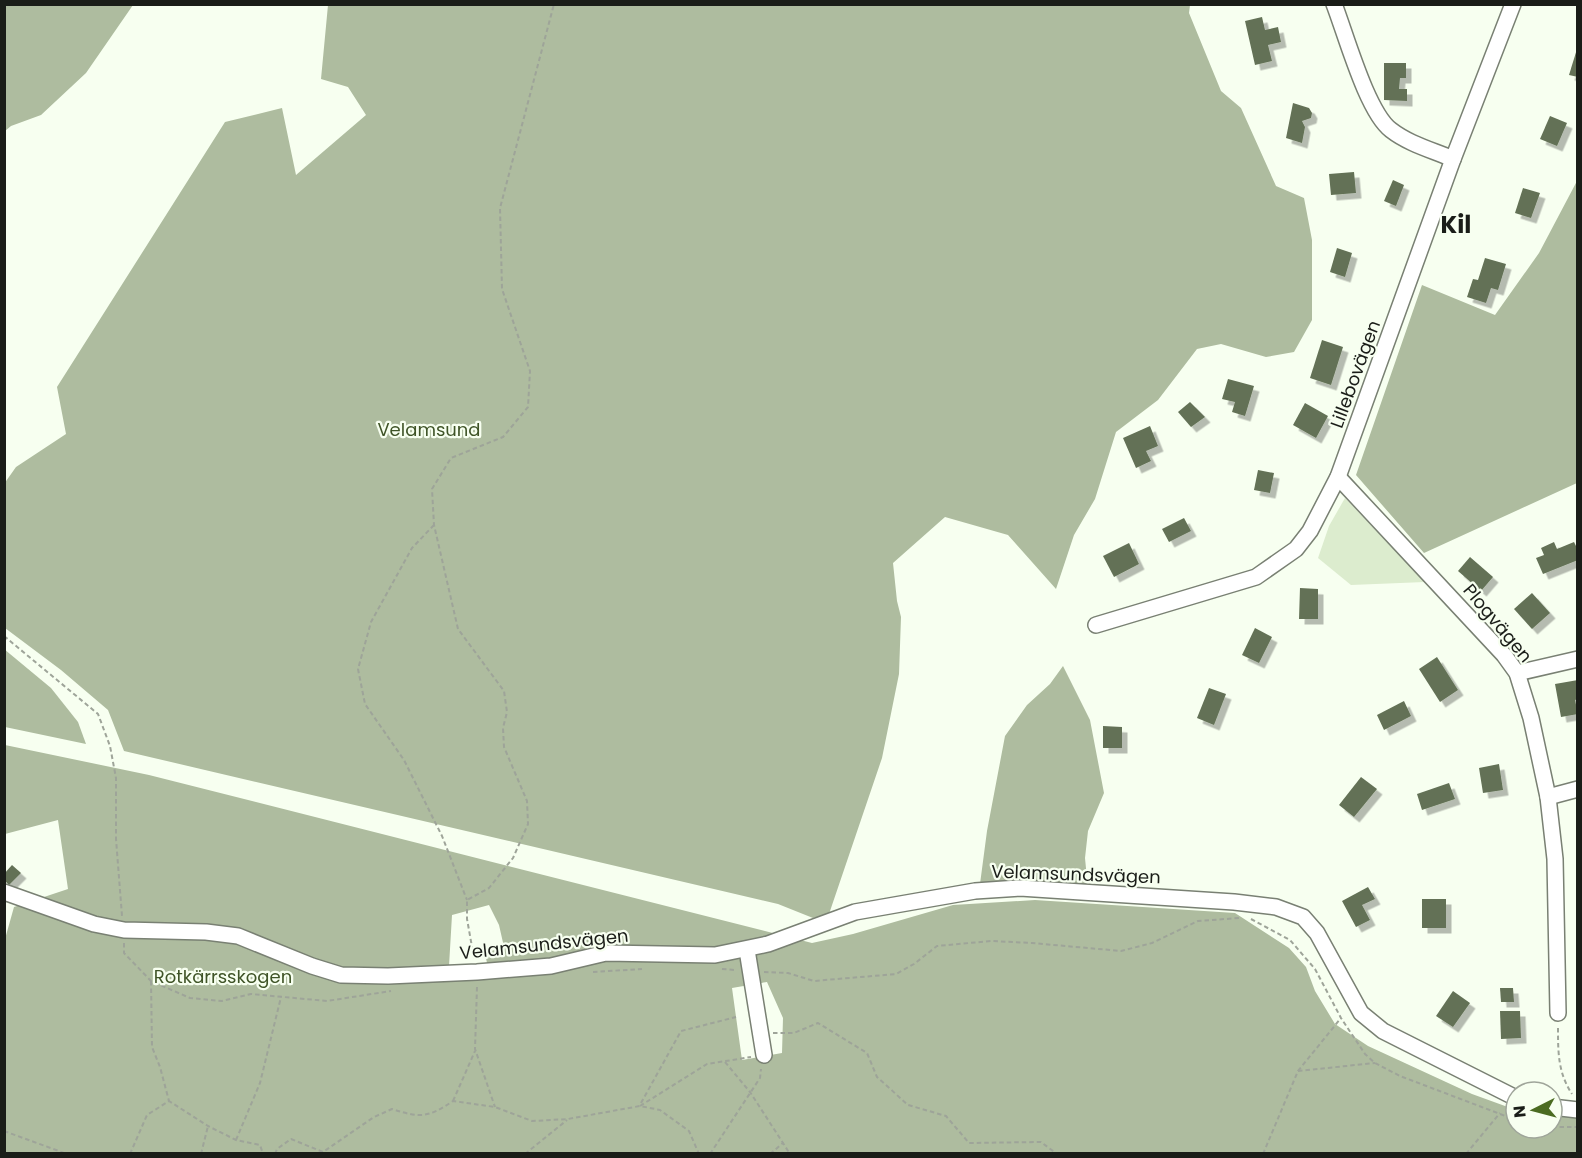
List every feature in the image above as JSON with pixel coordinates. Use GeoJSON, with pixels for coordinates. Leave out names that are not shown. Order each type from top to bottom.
{"type":"FeatureCollection","features":[{"type":"Feature","properties":{"kind":"street"},"geometry":{"type":"LineString","coordinates":[[1334,4],[1375,112],[1389,129],[1409,142],[1453,159]]}},
{"type":"Feature","properties":{"kind":"street","name":"Lillebovägen"},"geometry":{"type":"LineString","coordinates":[[1096,625],[1256,577],[1296,549],[1320,515],[1338,477],[1453,159],[1513,4]]}},
{"type":"Feature","properties":{"kind":"street","name":"Plogvägen"},"geometry":{"type":"LineString","coordinates":[[1338,477],[1504,655],[1517,673],[1531,718],[1548,797],[1555,859],[1558,1013]]}},
{"type":"Feature","properties":{"kind":"street"},"geometry":{"type":"LineString","coordinates":[[1517,673],[1578,659]]}},
{"type":"Feature","properties":{"kind":"street"},"geometry":{"type":"LineString","coordinates":[[1548,797],[1578,789]]}},
{"type":"Feature","properties":{"kind":"street","name":"Velamsundsvägen"},"geometry":{"type":"LineString","coordinates":[[4,892],[94,924],[124,930],[206,932],[238,936],[312,966],[341,975],[388,976],[551,966],[606,953],[715,956],[768,944],[855,912],[975,891],[1020,888],[1234,902],[1276,907],[1303,917],[1317,933],[1355,1005],[1368,1020],[1383,1031],[1504,1092]]}},
{"type":"Feature","properties":{"kind":"street"},"geometry":{"type":"LineString","coordinates":[[747,950],[764,1055]]}},
{"type":"Feature","properties":{"kind":"path"},"geometry":{"type":"LineString","coordinates":[[467,900],[489,888],[513,858],[528,824],[527,801],[504,747],[503,729],[507,712],[504,692],[458,629],[434,525],[432,489],[451,458],[503,437],[528,407],[530,371],[502,289],[500,208],[554,4]]}},
{"type":"Feature","properties":{"kind":"path"},"geometry":{"type":"LineString","coordinates":[[434,525],[412,548],[372,622],[358,669],[365,704],[404,760],[442,836],[467,900],[467,919],[477,972],[475,1049],[495,1107]]}},
{"type":"Feature","properties":{"kind":"path"},"geometry":{"type":"LineString","coordinates":[[151,981],[152,1047],[169,1101],[207,1126],[236,1140],[260,1145],[263,1154]]}},
{"type":"Feature","properties":{"kind":"path"},"geometry":{"type":"LineString","coordinates":[[236,1140],[260,1083],[281,998]]}},
{"type":"Feature","properties":{"kind":"path"},"geometry":{"type":"LineString","coordinates":[[1558,1013],[1558,1057],[1562,1079],[1576,1100],[1577,1127]]}},
{"type":"Feature","properties":{"kind":"path"},"geometry":{"type":"LineString","coordinates":[[640,1106],[681,1031],[736,1017]]}},
{"type":"Feature","properties":{"kind":"path"},"geometry":{"type":"LineString","coordinates":[[1263,1154],[1298,1071],[1341,1018]]}},
{"type":"Feature","properties":{"kind":"path"},"geometry":{"type":"LineString","coordinates":[[760,1032],[794,1033],[818,1023],[867,1053],[877,1077],[908,1105],[946,1116],[969,1143],[1041,1142],[1057,1154]]}},
{"type":"Feature","properties":{"kind":"path"},"geometry":{"type":"LineString","coordinates":[[275,1154],[277,1149],[291,1139],[323,1152],[374,1117],[392,1109],[413,1115],[435,1113],[453,1101],[475,1049]]}},
{"type":"Feature","properties":{"kind":"path"},"geometry":{"type":"LineString","coordinates":[[640,1106],[707,1064],[764,1055],[760,1078],[710,1154]]}},
{"type":"Feature","properties":{"kind":"path"},"geometry":{"type":"LineString","coordinates":[[724,1061],[750,1092],[790,1154]]}},
{"type":"Feature","properties":{"kind":"path"},"geometry":{"type":"LineString","coordinates":[[1298,1071],[1375,1063]]}},
{"type":"Feature","properties":{"kind":"path"},"geometry":{"type":"LineString","coordinates":[[130,1154],[147,1116],[169,1101]]}},
{"type":"Feature","properties":{"kind":"path"},"geometry":{"type":"LineString","coordinates":[[453,1101],[495,1107],[532,1121],[568,1119],[640,1106],[660,1110],[689,1131],[699,1154]]}},
{"type":"Feature","properties":{"kind":"path"},"geometry":{"type":"LineString","coordinates":[[1466,1154],[1500,1113]]}},
{"type":"Feature","properties":{"kind":"path"},"geometry":{"type":"LineString","coordinates":[[525,1154],[568,1119]]}},
{"type":"Feature","properties":{"kind":"path"},"geometry":{"type":"LineString","coordinates":[[201,1154],[207,1126]]}},
{"type":"Feature","properties":{"kind":"path"},"geometry":{"type":"LineString","coordinates":[[4,1131],[67,1154]]}},
{"type":"Feature","properties":{"kind":"path"},"geometry":{"type":"LineString","coordinates":[[770,1154],[783,1143]]}},
{"type":"Feature","properties":{"kind":"green space"},"geometry":{"type":"Polygon","coordinates":[[[5,4],[133,5],[86,73],[41,115],[11,126],[5,131],[5,4]]]}},
{"type":"Feature","properties":{"kind":"green space","name":"Velamsund"},"geometry":{"type":"Polygon","coordinates":[[[328,5],[1190,5],[1189,13],[1221,91],[1241,108],[1276,186],[1304,198],[1312,240],[1312,320],[1294,352],[1266,357],[1221,344],[1197,349],[1158,400],[1116,432],[1095,499],[1074,535],[1056,589],[1008,535],[945,517],[893,563],[901,617],[899,674],[882,758],[829,914],[813,918],[778,904],[124,751],[108,710],[61,670],[5,628],[4,484],[16,467],[66,434],[57,387],[225,122],[282,108],[296,175],[366,115],[348,87],[321,79],[328,5]]]}},
{"type":"Feature","properties":{"kind":"green space"},"geometry":{"type":"Polygon","coordinates":[[[1577,181],[1577,483],[1424,553],[1356,475],[1422,285],[1495,315],[1539,253],[1577,181]]]}},
{"type":"Feature","properties":{"kind":"green space"},"geometry":{"type":"Polygon","coordinates":[[[1345,498],[1425,582],[1351,585],[1318,558],[1329,526],[1345,498]]]}},
{"type":"Feature","properties":{"kind":"green space"},"geometry":{"type":"Polygon","coordinates":[[[4,649],[51,688],[78,722],[86,744],[5,727],[4,649]]]}},
{"type":"Feature","properties":{"kind":"green space"},"geometry":{"type":"Polygon","coordinates":[[[1063,666],[1090,720],[1104,793],[1088,831],[1085,858],[1088,889],[980,884],[987,831],[1005,736],[1027,705],[1050,684],[1063,666]]]}},
{"type":"Feature","properties":{"kind":"green space","name":"Rotkärrsskogen"},"geometry":{"type":"Polygon","coordinates":[[[5,745],[149,775],[812,943],[853,934],[953,905],[1035,900],[1235,913],[1289,948],[1306,967],[1315,991],[1335,1024],[1368,1046],[1472,1094],[1504,1106],[1504,1140],[1564,1140],[1564,1115],[1577,1116],[1577,1153],[5,1153],[5,939],[14,907],[68,889],[58,820],[5,834],[5,745]],[[489,905],[452,915],[449,966],[487,963],[485,953],[504,947],[499,925],[489,905]],[[767,982],[732,988],[742,1060],[782,1053],[783,1018],[767,982]]]}},
{"type":"Feature","properties":{"kind":"building"},"geometry":{"type":"Polygon","coordinates":[[[1262,17],[1265,30],[1278,27],[1281,42],[1268,45],[1272,61],[1255,65],[1245,21],[1262,17]]]}},
{"type":"Feature","properties":{"kind":"building"},"geometry":{"type":"Polygon","coordinates":[[[1578,49],[1578,77],[1569,75],[1578,49]]]}},
{"type":"Feature","properties":{"kind":"building"},"geometry":{"type":"Polygon","coordinates":[[[1384,63],[1406,63],[1406,78],[1400,78],[1399,89],[1407,89],[1407,101],[1384,100],[1384,63]]]}},
{"type":"Feature","properties":{"kind":"building"},"geometry":{"type":"Polygon","coordinates":[[[1293,103],[1309,108],[1312,113],[1311,118],[1302,121],[1305,127],[1302,143],[1286,138],[1293,103]]]}},
{"type":"Feature","properties":{"kind":"building"},"geometry":{"type":"Polygon","coordinates":[[[1550,116],[1567,123],[1557,146],[1540,139],[1550,116]]]}},
{"type":"Feature","properties":{"kind":"building"},"geometry":{"type":"Polygon","coordinates":[[[1354,172],[1356,193],[1331,195],[1329,174],[1354,172]]]}},
{"type":"Feature","properties":{"kind":"building"},"geometry":{"type":"Polygon","coordinates":[[[1393,180],[1404,185],[1396,206],[1384,201],[1393,180]]]}},
{"type":"Feature","properties":{"kind":"building"},"geometry":{"type":"Polygon","coordinates":[[[1523,188],[1540,193],[1531,218],[1515,213],[1523,188]]]}},
{"type":"Feature","properties":{"kind":"building"},"geometry":{"type":"Polygon","coordinates":[[[1337,248],[1352,253],[1345,277],[1330,272],[1337,248]]]}},
{"type":"Feature","properties":{"kind":"building"},"geometry":{"type":"Polygon","coordinates":[[[1485,258],[1506,264],[1498,290],[1491,288],[1486,303],[1467,297],[1473,279],[1478,280],[1485,258]]]}},
{"type":"Feature","properties":{"kind":"building"},"geometry":{"type":"Polygon","coordinates":[[[1322,340],[1343,347],[1331,385],[1310,378],[1322,340]]]}},
{"type":"Feature","properties":{"kind":"building"},"geometry":{"type":"Polygon","coordinates":[[[1228,379],[1254,386],[1245,416],[1232,412],[1235,402],[1222,399],[1228,379]]]}},
{"type":"Feature","properties":{"kind":"building"},"geometry":{"type":"Polygon","coordinates":[[[1190,402],[1205,417],[1191,427],[1178,412],[1190,402]]]}},
{"type":"Feature","properties":{"kind":"building"},"geometry":{"type":"Polygon","coordinates":[[[1305,403],[1328,416],[1316,438],[1293,425],[1305,403]]]}},
{"type":"Feature","properties":{"kind":"building"},"geometry":{"type":"Polygon","coordinates":[[[1150,426],[1158,446],[1146,451],[1151,461],[1136,468],[1123,438],[1150,426]]]}},
{"type":"Feature","properties":{"kind":"building"},"geometry":{"type":"Polygon","coordinates":[[[1258,470],[1274,473],[1270,493],[1254,490],[1258,470]]]}},
{"type":"Feature","properties":{"kind":"building"},"geometry":{"type":"Polygon","coordinates":[[[1184,518],[1191,531],[1169,542],[1162,529],[1184,518]]]}},
{"type":"Feature","properties":{"kind":"building"},"geometry":{"type":"Polygon","coordinates":[[[1554,542],[1557,549],[1574,542],[1578,550],[1578,560],[1543,574],[1536,558],[1544,555],[1541,548],[1554,542]]]}},
{"type":"Feature","properties":{"kind":"building"},"geometry":{"type":"Polygon","coordinates":[[[1129,543],[1139,564],[1114,577],[1103,556],[1129,543]]]}},
{"type":"Feature","properties":{"kind":"building"},"geometry":{"type":"Polygon","coordinates":[[[1470,557],[1493,577],[1481,591],[1458,571],[1470,557]]]}},
{"type":"Feature","properties":{"kind":"building"},"geometry":{"type":"Polygon","coordinates":[[[1300,588],[1318,589],[1318,619],[1299,619],[1300,588]]]}},
{"type":"Feature","properties":{"kind":"building"},"geometry":{"type":"Polygon","coordinates":[[[1532,593],[1550,613],[1532,629],[1514,609],[1532,593]]]}},
{"type":"Feature","properties":{"kind":"building"},"geometry":{"type":"Polygon","coordinates":[[[1255,628],[1272,637],[1259,663],[1242,655],[1255,628]]]}},
{"type":"Feature","properties":{"kind":"building"},"geometry":{"type":"Polygon","coordinates":[[[1437,657],[1458,690],[1440,702],[1419,669],[1437,657]]]}},
{"type":"Feature","properties":{"kind":"building"},"geometry":{"type":"Polygon","coordinates":[[[1578,680],[1578,699],[1575,700],[1578,714],[1561,717],[1555,684],[1578,680]]]}},
{"type":"Feature","properties":{"kind":"building"},"geometry":{"type":"Polygon","coordinates":[[[1209,688],[1226,694],[1214,725],[1197,718],[1209,688]]]}},
{"type":"Feature","properties":{"kind":"building"},"geometry":{"type":"Polygon","coordinates":[[[1404,701],[1411,716],[1384,730],[1377,715],[1404,701]]]}},
{"type":"Feature","properties":{"kind":"building"},"geometry":{"type":"Polygon","coordinates":[[[1103,726],[1122,727],[1122,748],[1103,748],[1103,726]]]}},
{"type":"Feature","properties":{"kind":"building"},"geometry":{"type":"Polygon","coordinates":[[[1499,764],[1503,790],[1483,793],[1479,768],[1499,764]]]}},
{"type":"Feature","properties":{"kind":"building"},"geometry":{"type":"Polygon","coordinates":[[[1361,777],[1377,789],[1354,817],[1339,805],[1361,777]]]}},
{"type":"Feature","properties":{"kind":"building"},"geometry":{"type":"Polygon","coordinates":[[[1449,783],[1455,799],[1422,810],[1417,794],[1449,783]]]}},
{"type":"Feature","properties":{"kind":"building"},"geometry":{"type":"Polygon","coordinates":[[[12,865],[21,873],[9,885],[4,880],[4,874],[12,865]]]}},
{"type":"Feature","properties":{"kind":"building"},"geometry":{"type":"Polygon","coordinates":[[[1368,887],[1375,899],[1362,905],[1370,920],[1356,927],[1342,901],[1368,887]]]}},
{"type":"Feature","properties":{"kind":"building"},"geometry":{"type":"Polygon","coordinates":[[[1422,899],[1446,899],[1446,928],[1422,928],[1422,899]]]}},
{"type":"Feature","properties":{"kind":"building"},"geometry":{"type":"Polygon","coordinates":[[[1500,988],[1513,988],[1514,1002],[1501,1002],[1500,988]]]}},
{"type":"Feature","properties":{"kind":"building"},"geometry":{"type":"Polygon","coordinates":[[[1453,991],[1470,1003],[1453,1027],[1436,1016],[1453,991]]]}},
{"type":"Feature","properties":{"kind":"building"},"geometry":{"type":"Polygon","coordinates":[[[1500,1011],[1520,1011],[1521,1038],[1501,1039],[1500,1011]]]}},
{"type":"Feature","properties":{"kind":"district","name":"Kil"},"geometry":{"type":"Point","coordinates":[1456,224]}}]}
